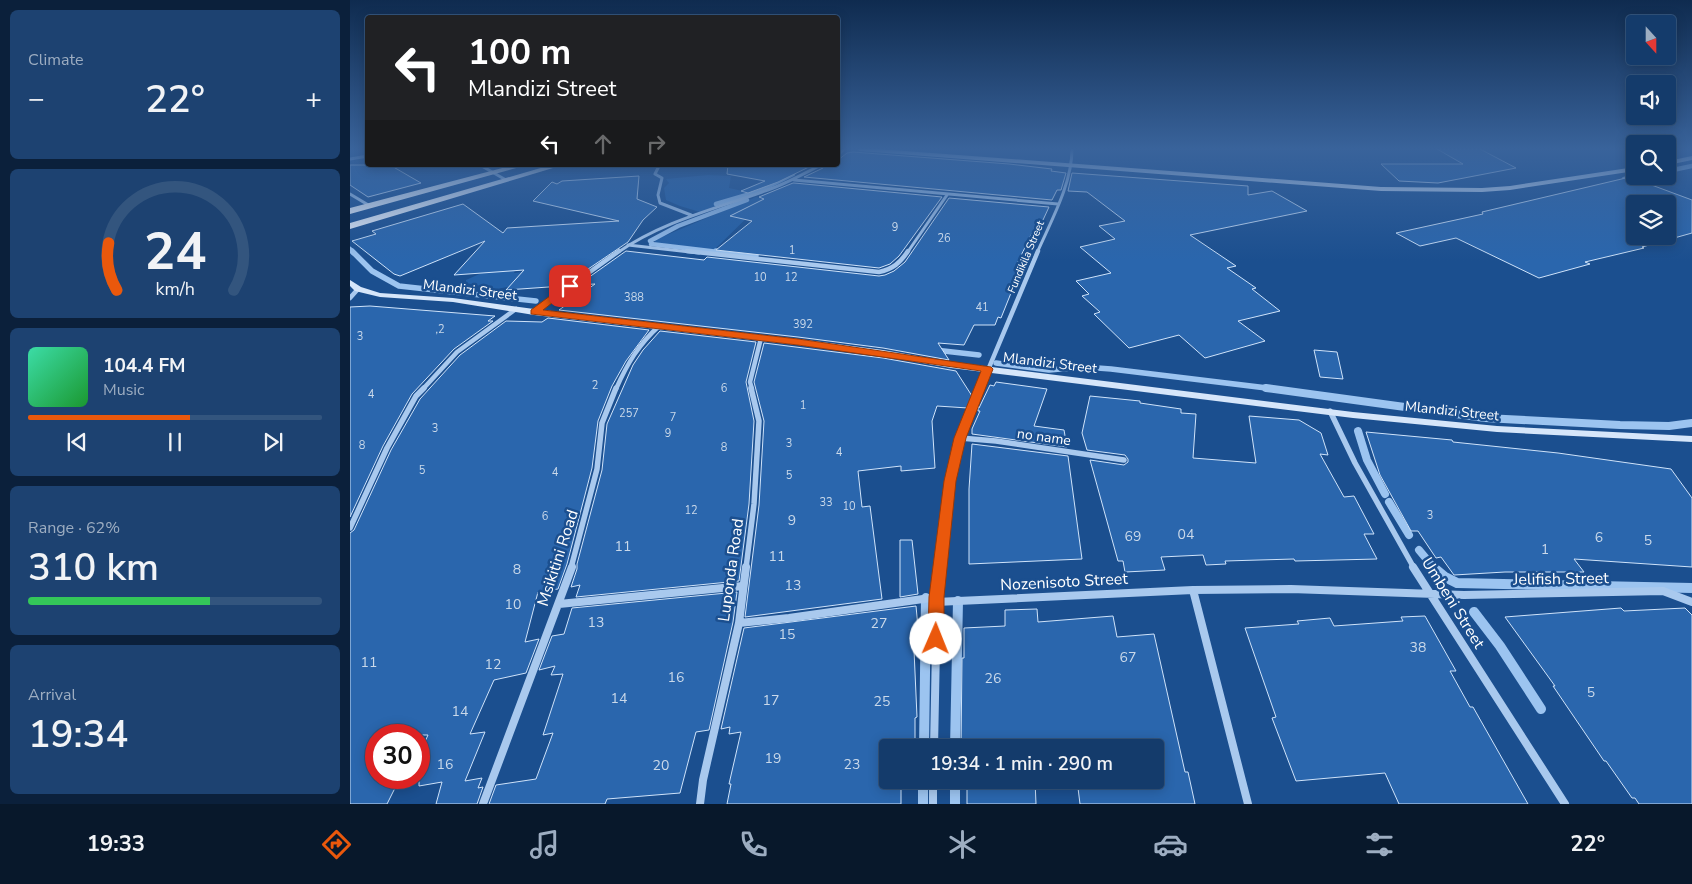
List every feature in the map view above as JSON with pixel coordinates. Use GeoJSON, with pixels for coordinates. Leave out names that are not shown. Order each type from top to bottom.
{"type":"FeatureCollection","features":[{"type":"Feature","properties":{"kind":"main road"},"geometry":{"type":"LineString","coordinates":[[350,211],[443,187]]}},
{"type":"Feature","properties":{"kind":"main road"},"geometry":{"type":"LineString","coordinates":[[350,226],[484,187]]}},
{"type":"Feature","properties":{"kind":"street"},"geometry":{"type":"LineString","coordinates":[[660,187],[658,195],[660,203],[691,215]]}},
{"type":"Feature","properties":{"kind":"street"},"geometry":{"type":"LineString","coordinates":[[534,312],[628,245],[691,215],[776,187]]}},
{"type":"Feature","properties":{"kind":"street"},"geometry":{"type":"LineString","coordinates":[[856,187],[947,196],[1058,204]]}},
{"type":"Feature","properties":{"kind":"street","name":"Fundikila Street"},"geometry":{"type":"LineString","coordinates":[[934,739],[936,600],[950,481],[960,438],[1064,187]]}},
{"type":"Feature","properties":{"kind":"street"},"geometry":{"type":"LineString","coordinates":[[1350,187],[1437,190],[1482,190],[1519,187]]}},
{"type":"Feature","properties":{"kind":"street"},"geometry":{"type":"LineString","coordinates":[[350,194],[370,206]]}},
{"type":"Feature","properties":{"kind":"street"},"geometry":{"type":"LineString","coordinates":[[628,245],[879,272],[890,270],[900,262],[947,196]]}},
{"type":"Feature","properties":{"kind":"street","name":"Mlandizi Street"},"geometry":{"type":"LineString","coordinates":[[350,282],[358,289],[380,295],[453,300],[534,312],[660,325],[883,353],[987,369],[1330,411],[1498,429],[1692,439]]}},
{"type":"Feature","properties":{"kind":"street"},"geometry":{"type":"LineString","coordinates":[[350,298],[358,289]]}},
{"type":"Feature","properties":{"kind":"street"},"geometry":{"type":"LineString","coordinates":[[350,528],[388,448],[416,396],[457,352],[516,309]]}},
{"type":"Feature","properties":{"kind":"street","name":"Msikitini Road"},"geometry":{"type":"LineString","coordinates":[[483,804],[576,555],[597,469],[602,423],[629,362],[644,340],[660,325]]}},
{"type":"Feature","properties":{"kind":"street","name":"Luponda Road"},"geometry":{"type":"LineString","coordinates":[[700,804],[703,780],[739,623],[754,504],[759,421],[750,382],[761,338]]}},
{"type":"Feature","properties":{"kind":"street","name":"Umbeni Street"},"geometry":{"type":"LineString","coordinates":[[1330,411],[1352,460],[1429,592],[1564,804]]}},
{"type":"Feature","properties":{"kind":"street","name":"no name"},"geometry":{"type":"LineString","coordinates":[[960,438],[996,441],[1124,460]]}},
{"type":"Feature","properties":{"kind":"street"},"geometry":{"type":"LineString","coordinates":[[559,604],[578,604],[625,597],[704,592],[743,586]]}},
{"type":"Feature","properties":{"kind":"street","name":"Nozenisoto Street"},"geometry":{"type":"LineString","coordinates":[[739,623],[806,617],[899,600],[1193,590],[1291,589],[1429,592]]}},
{"type":"Feature","properties":{"kind":"street"},"geometry":{"type":"LineString","coordinates":[[1193,590],[1248,804]]}},
{"type":"Feature","properties":{"kind":"street","name":"Jelifish Street"},"geometry":{"type":"LineString","coordinates":[[1429,592],[1464,595],[1663,591],[1692,602]]}},
{"type":"Feature","properties":{"kind":"street"},"geometry":{"type":"LineString","coordinates":[[933,789],[933,804]]}},
{"type":"Feature","properties":{"kind":"shaded area"},"geometry":{"type":"Polygon","coordinates":[[[729,187],[747,192],[747,195],[700,212],[666,200],[664,188],[729,187]]]}},
{"type":"Feature","properties":{"kind":"shaded area"},"geometry":{"type":"Polygon","coordinates":[[[756,197],[764,199],[764,201],[714,250],[655,245],[655,240],[756,197]]]}},
{"type":"Feature","properties":{"kind":"shaded area"},"geometry":{"type":"Polygon","coordinates":[[[517,266],[514,273],[523,272],[513,286],[486,291],[486,287],[466,283],[466,280],[484,272],[517,266]]]}},
{"type":"Feature","properties":{"kind":"building"},"geometry":{"type":"Polygon","coordinates":[[[352,187],[408,187],[368,197],[352,187]]]}},
{"type":"Feature","properties":{"kind":"building"},"geometry":{"type":"Polygon","coordinates":[[[547,187],[638,187],[637,199],[657,207],[643,220],[628,242],[563,286],[506,290],[524,270],[454,275],[485,241],[400,276],[394,274],[352,241],[376,234],[372,231],[463,204],[503,233],[507,228],[619,221],[533,201],[547,187]]]}},
{"type":"Feature","properties":{"kind":"building"},"geometry":{"type":"Polygon","coordinates":[[[752,187],[766,187],[748,193],[741,191],[752,187]]]}},
{"type":"Feature","properties":{"kind":"building"},"geometry":{"type":"Polygon","coordinates":[[[784,187],[830,187],[942,197],[899,256],[890,264],[879,268],[716,250],[752,221],[730,216],[764,199],[759,197],[784,187]]]}},
{"type":"Feature","properties":{"kind":"building"},"geometry":{"type":"Polygon","coordinates":[[[907,187],[1062,187],[1061,190],[1057,190],[1052,200],[907,187]]]}},
{"type":"Feature","properties":{"kind":"building"},"geometry":{"type":"Polygon","coordinates":[[[1069,187],[1248,187],[1248,195],[1272,191],[1307,211],[1190,235],[1236,266],[1227,268],[1256,288],[1252,289],[1280,311],[1238,321],[1265,341],[1205,358],[1179,335],[1129,348],[1094,314],[1100,312],[1082,296],[1089,294],[1076,281],[1111,273],[1080,247],[1115,239],[1099,226],[1125,221],[1087,192],[1068,191],[1069,187]]]}},
{"type":"Feature","properties":{"kind":"building"},"geometry":{"type":"Polygon","coordinates":[[[1590,187],[1656,187],[1692,200],[1692,233],[1676,237],[1676,195],[1626,195],[1626,245],[1649,245],[1642,247],[1644,248],[1585,262],[1590,264],[1539,278],[1456,238],[1420,246],[1396,233],[1483,214],[1482,212],[1590,187]]]}},
{"type":"Feature","properties":{"kind":"building"},"geometry":{"type":"Polygon","coordinates":[[[949,198],[1049,207],[1037,233],[1032,233],[1016,266],[1022,267],[1009,293],[1011,293],[1001,318],[998,317],[995,325],[974,325],[964,345],[938,343],[949,360],[883,348],[798,337],[559,310],[595,284],[578,285],[626,251],[704,260],[707,257],[879,276],[885,275],[894,271],[905,262],[949,198]]]}},
{"type":"Feature","properties":{"kind":"building"},"geometry":{"type":"Polygon","coordinates":[[[370,306],[495,316],[488,321],[493,321],[454,349],[412,394],[383,446],[350,517],[350,307],[370,306]]]}},
{"type":"Feature","properties":{"kind":"building"},"geometry":{"type":"Polygon","coordinates":[[[548,318],[649,330],[626,361],[612,386],[598,421],[592,468],[567,564],[558,589],[538,592],[525,642],[539,639],[526,673],[494,680],[470,734],[485,732],[465,781],[482,778],[478,788],[483,787],[477,804],[436,804],[442,782],[430,784],[430,724],[365,724],[365,789],[394,789],[387,804],[350,804],[350,533],[354,530],[391,450],[420,399],[460,355],[506,321],[542,322],[548,318]]]}},
{"type":"Feature","properties":{"kind":"building"},"geometry":{"type":"Polygon","coordinates":[[[660,331],[756,342],[746,382],[754,421],[749,504],[739,581],[576,597],[580,585],[571,587],[602,470],[607,424],[633,365],[660,331]]]}},
{"type":"Feature","properties":{"kind":"building"},"geometry":{"type":"Polygon","coordinates":[[[764,343],[883,358],[956,371],[972,396],[968,408],[937,406],[932,421],[935,468],[901,471],[901,466],[858,471],[862,507],[870,506],[882,599],[745,617],[759,505],[764,421],[754,382],[764,343]]]}},
{"type":"Feature","properties":{"kind":"building"},"geometry":{"type":"Polygon","coordinates":[[[1314,350],[1337,352],[1343,379],[1320,377],[1314,350]]]}},
{"type":"Feature","properties":{"kind":"building"},"geometry":{"type":"Polygon","coordinates":[[[996,382],[1047,389],[1034,426],[1064,430],[1067,447],[972,434],[972,429],[980,411],[978,411],[978,406],[979,408],[990,385],[994,386],[996,382]]]}},
{"type":"Feature","properties":{"kind":"building"},"geometry":{"type":"Polygon","coordinates":[[[1090,396],[1140,401],[1140,403],[1181,409],[1181,413],[1196,414],[1193,458],[1256,463],[1249,416],[1299,420],[1321,433],[1328,455],[1320,454],[1344,497],[1354,496],[1374,534],[1364,534],[1377,559],[1225,561],[1226,564],[1206,565],[1203,555],[1161,557],[1165,570],[1125,572],[1123,561],[1118,561],[1090,460],[1124,465],[1128,462],[1128,459],[1125,455],[1087,450],[1082,433],[1090,396]]]}},
{"type":"Feature","properties":{"kind":"building"},"geometry":{"type":"Polygon","coordinates":[[[1366,432],[1452,440],[1453,442],[1558,453],[1671,469],[1692,498],[1692,567],[1574,559],[1584,572],[1505,572],[1454,575],[1441,557],[1436,558],[1418,531],[1411,531],[1380,475],[1366,432]]]}},
{"type":"Feature","properties":{"kind":"building"},"geometry":{"type":"Polygon","coordinates":[[[972,444],[1068,456],[1082,559],[969,564],[969,489],[972,444]]]}},
{"type":"Feature","properties":{"kind":"building"},"geometry":{"type":"Polygon","coordinates":[[[900,540],[912,540],[918,594],[900,597],[900,540]]]}},
{"type":"Feature","properties":{"kind":"building"},"geometry":{"type":"Polygon","coordinates":[[[737,592],[733,622],[709,730],[696,732],[680,793],[607,799],[605,804],[489,804],[496,785],[536,779],[553,733],[543,735],[563,674],[551,675],[555,666],[539,670],[552,636],[564,634],[572,608],[737,592]]]}},
{"type":"Feature","properties":{"kind":"building"},"geometry":{"type":"Polygon","coordinates":[[[916,606],[920,649],[914,650],[917,717],[915,718],[915,739],[879,739],[879,789],[901,789],[901,804],[727,804],[731,784],[729,784],[741,732],[729,734],[730,727],[721,729],[744,628],[916,606]]]}},
{"type":"Feature","properties":{"kind":"building"},"geometry":{"type":"Polygon","coordinates":[[[1621,608],[1624,611],[1685,608],[1692,615],[1692,804],[1639,804],[1635,798],[1632,798],[1606,761],[1604,761],[1553,686],[1555,686],[1505,617],[1621,608]]]}},
{"type":"Feature","properties":{"kind":"building"},"geometry":{"type":"Polygon","coordinates":[[[1037,609],[1038,622],[1113,616],[1117,637],[1154,634],[1185,772],[1188,772],[1195,804],[1080,804],[1078,789],[1164,789],[1164,739],[961,739],[964,628],[1005,626],[1005,610],[1037,609]]]}},
{"type":"Feature","properties":{"kind":"building"},"geometry":{"type":"Polygon","coordinates":[[[1425,616],[1456,671],[1450,671],[1470,707],[1473,707],[1528,804],[1399,804],[1385,773],[1296,781],[1272,718],[1276,717],[1245,628],[1299,624],[1297,621],[1330,618],[1334,626],[1403,621],[1401,617],[1425,616]]]}},
{"type":"Feature","properties":{"kind":"building"},"geometry":{"type":"Polygon","coordinates":[[[967,789],[1035,789],[1036,804],[967,804],[967,789]]]}},
{"type":"Feature","properties":{"kind":"waterway"},"geometry":{"type":"LineString","coordinates":[[716,204],[757,192],[768,187]]}},
{"type":"Feature","properties":{"kind":"waterway"},"geometry":{"type":"LineString","coordinates":[[650,241],[678,226],[747,200]]}},
{"type":"Feature","properties":{"kind":"waterway"},"geometry":{"type":"LineString","coordinates":[[651,244],[727,253]]}},
{"type":"Feature","properties":{"kind":"waterway"},"geometry":{"type":"LineString","coordinates":[[350,249],[353,253]]}},
{"type":"Feature","properties":{"kind":"waterway"},"geometry":{"type":"LineString","coordinates":[[352,251],[372,271],[399,286],[536,301]]}},
{"type":"Feature","properties":{"kind":"waterway"},"geometry":{"type":"LineString","coordinates":[[716,251],[756,256]]}},
{"type":"Feature","properties":{"kind":"waterway"},"geometry":{"type":"LineString","coordinates":[[935,350],[979,355]]}},
{"type":"Feature","properties":{"kind":"waterway"},"geometry":{"type":"LineString","coordinates":[[996,363],[1049,370],[1084,367],[1111,369],[1275,389]]}},
{"type":"Feature","properties":{"kind":"waterway"},"geometry":{"type":"LineString","coordinates":[[1266,388],[1485,418],[1620,425],[1669,426],[1692,423]]}},
{"type":"Feature","properties":{"kind":"waterway"},"geometry":{"type":"LineString","coordinates":[[1358,431],[1367,460],[1385,494]]}},
{"type":"Feature","properties":{"kind":"waterway"},"geometry":{"type":"LineString","coordinates":[[1389,502],[1409,535]]}},
{"type":"Feature","properties":{"kind":"waterway"},"geometry":{"type":"LineString","coordinates":[[1419,550],[1434,567]]}},
{"type":"Feature","properties":{"kind":"waterway"},"geometry":{"type":"LineString","coordinates":[[1434,567],[1445,577],[1457,583],[1692,588]]}},
{"type":"Feature","properties":{"kind":"waterway"},"geometry":{"type":"LineString","coordinates":[[924,739],[926,598]]}},
{"type":"Feature","properties":{"kind":"waterway"},"geometry":{"type":"LineString","coordinates":[[955,739],[958,601]]}},
{"type":"Feature","properties":{"kind":"waterway"},"geometry":{"type":"LineString","coordinates":[[1474,612],[1500,646],[1541,709]]}},
{"type":"Feature","properties":{"kind":"waterway"},"geometry":{"type":"LineString","coordinates":[[923,789],[923,804]]}},
{"type":"Feature","properties":{"kind":"waterway"},"geometry":{"type":"LineString","coordinates":[[955,789],[955,804]]}},
{"type":"Feature","properties":{"kind":"route"},"geometry":{"type":"LineString","coordinates":[[570,286],[534,312],[798,342],[987,369],[960,438],[950,481],[937,597],[936,639]]}}]}
